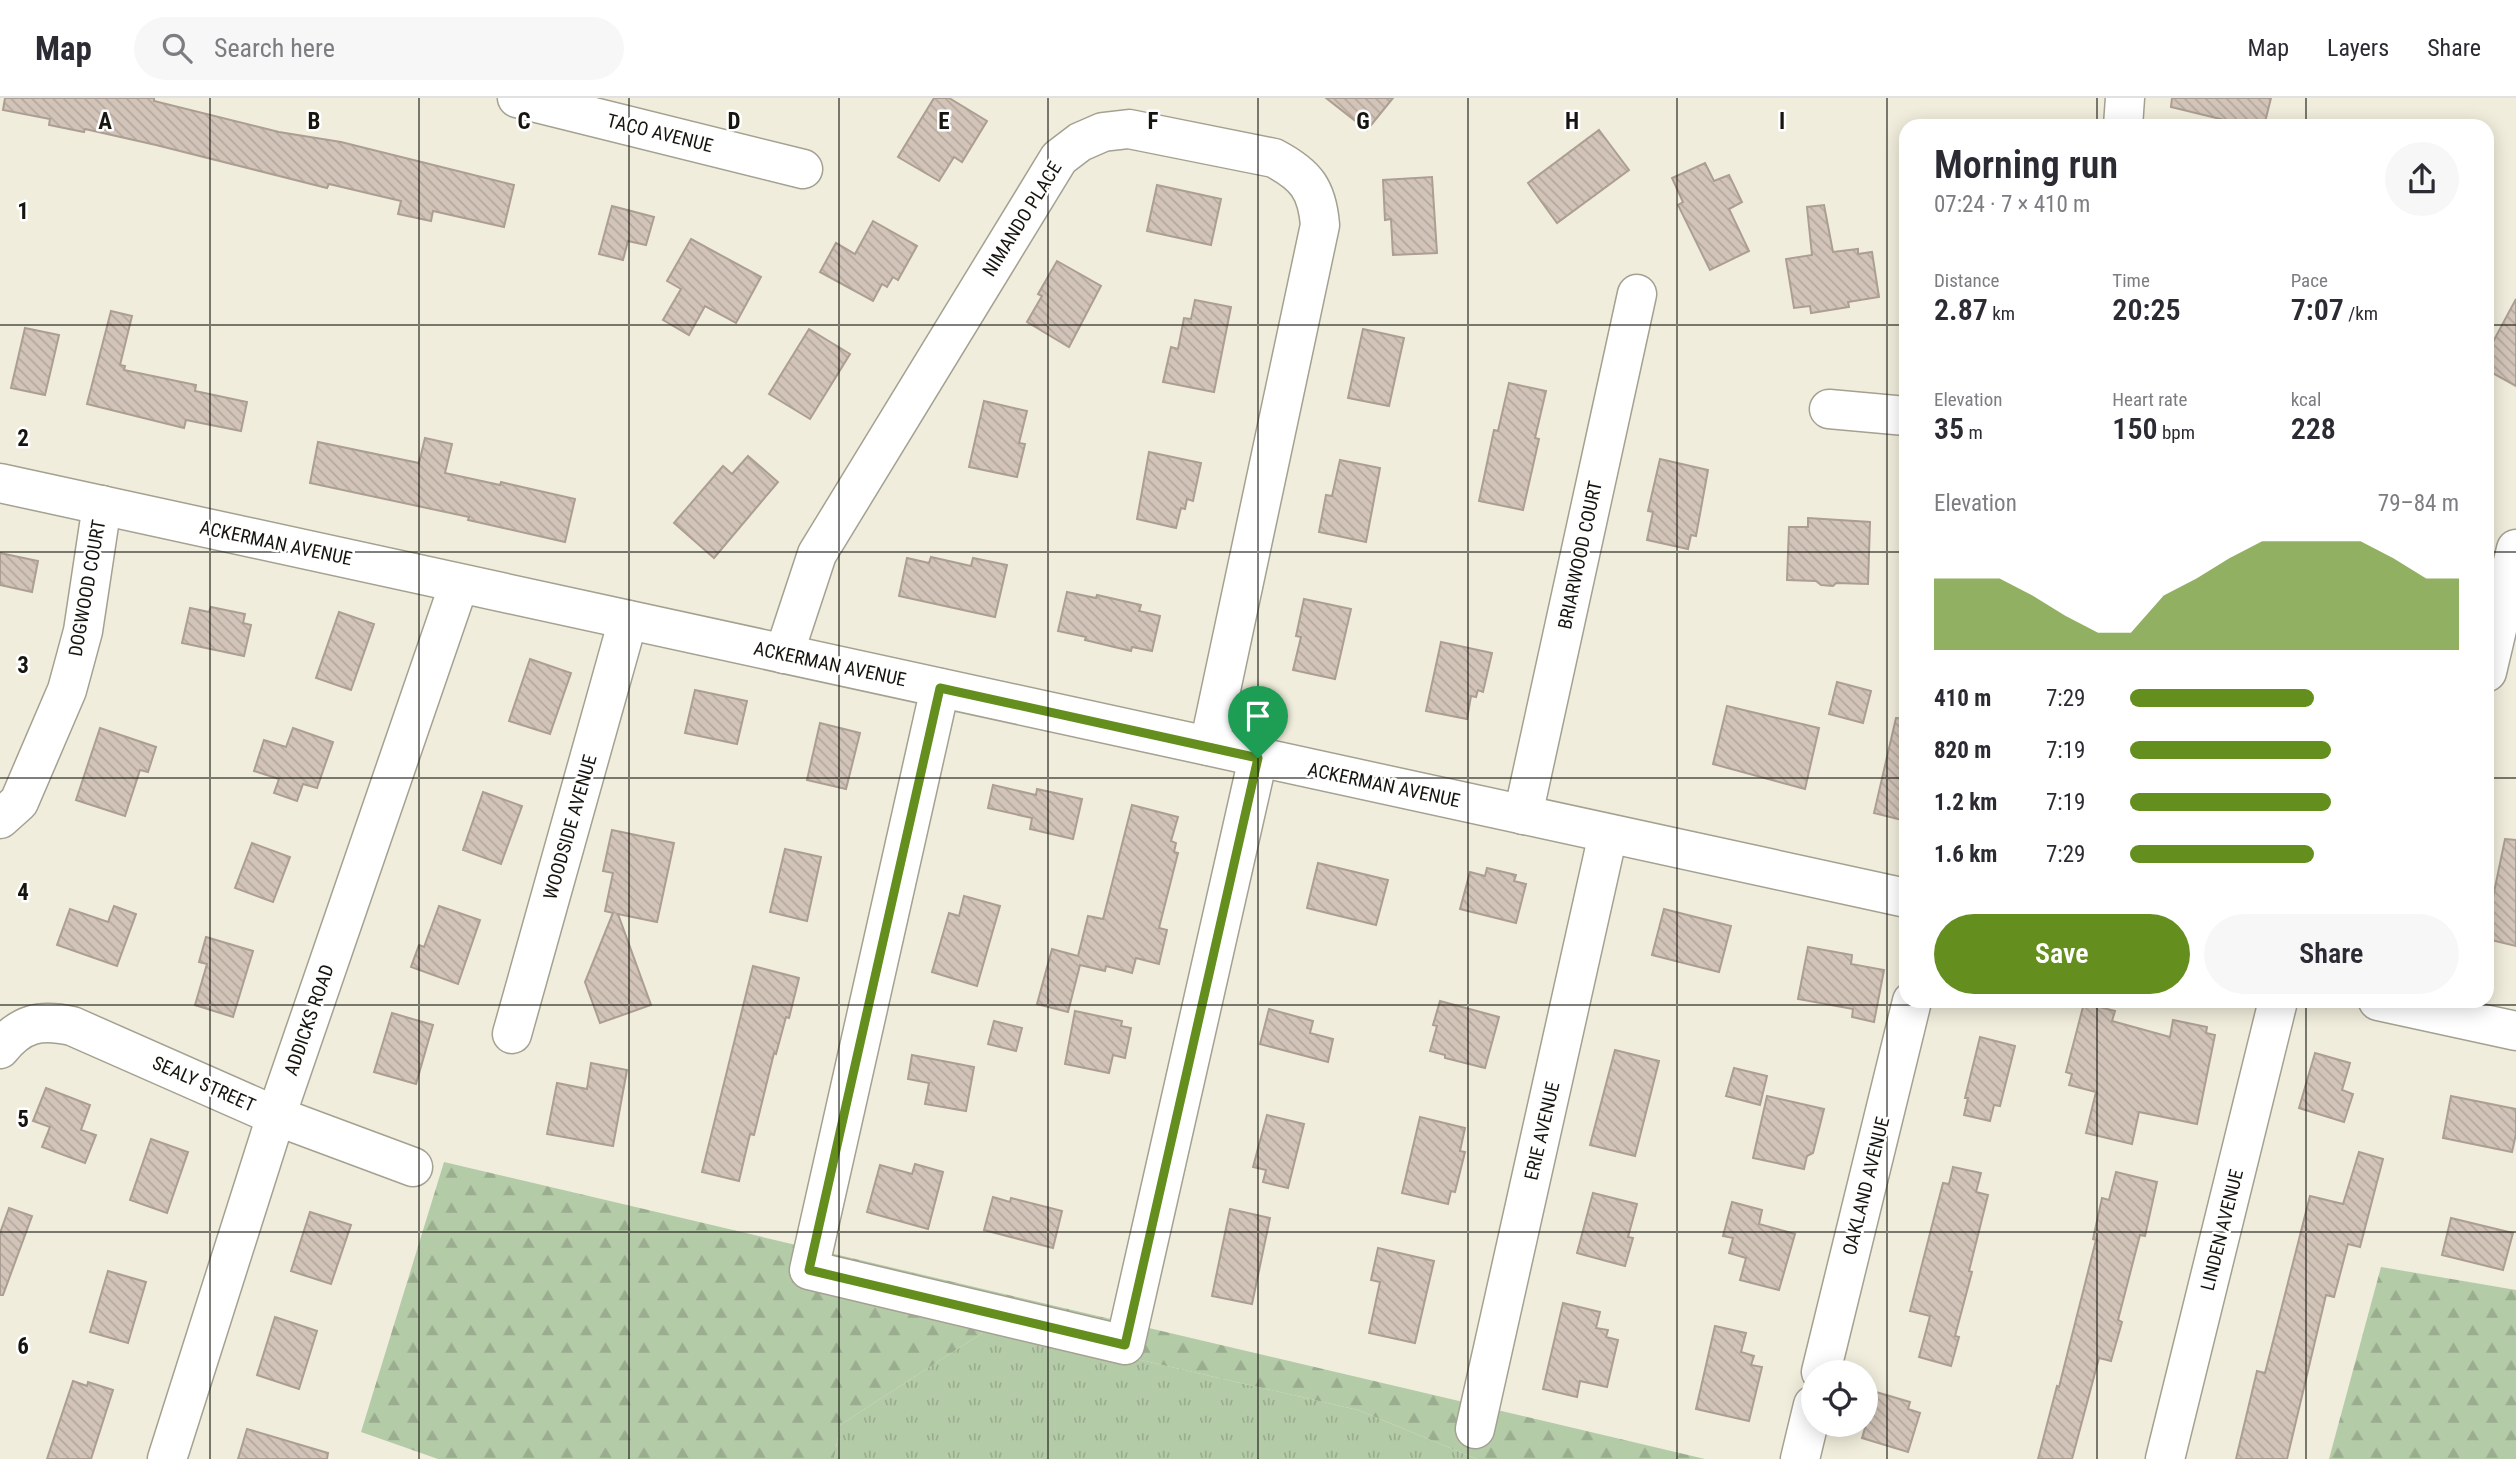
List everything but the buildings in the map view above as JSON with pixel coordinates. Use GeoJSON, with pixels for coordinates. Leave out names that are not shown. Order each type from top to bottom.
{"type":"FeatureCollection","features":[{"type":"Feature","properties":{"kind":"street"},"geometry":{"type":"LineString","coordinates":[[2124,119],[2125,98]]}},
{"type":"Feature","properties":{"kind":"street","name":"TACO AVENUE"},"geometry":{"type":"LineString","coordinates":[[532,100],[803,169]]}},
{"type":"Feature","properties":{"kind":"street","name":"NIMANDO PLACE"},"geometry":{"type":"LineString","coordinates":[[784,654],[817,554],[1059,158],[1080,142],[1103,132],[1129,129],[1274,158],[1295,169],[1309,184],[1318,205],[1320,225],[1209,747]]}},
{"type":"Feature","properties":{"kind":"street","name":"BRIARWOOD COURT"},"geometry":{"type":"LineString","coordinates":[[1523,815],[1637,295]]}},
{"type":"Feature","properties":{"kind":"street"},"geometry":{"type":"LineString","coordinates":[[1829,409],[1899,415]]}},
{"type":"Feature","properties":{"kind":"street","name":"ACKERMAN AVENUE"},"geometry":{"type":"LineString","coordinates":[[0,483],[1899,896]]}},
{"type":"Feature","properties":{"kind":"street","name":"DOGWOOD COURT"},"geometry":{"type":"LineString","coordinates":[[0,819],[19,802],[67,690],[83,631],[102,505]]}},
{"type":"Feature","properties":{"kind":"street"},"geometry":{"type":"LineString","coordinates":[[2494,643],[2516,550]]}},
{"type":"Feature","properties":{"kind":"street","name":"ADDICKS ROAD"},"geometry":{"type":"LineString","coordinates":[[167,1459],[276,1116],[459,584]]}},
{"type":"Feature","properties":{"kind":"street","name":"WOODSIDE AVENUE"},"geometry":{"type":"LineString","coordinates":[[512,1034],[628,620]]}},
{"type":"Feature","properties":{"kind":"street"},"geometry":{"type":"LineString","coordinates":[[940,688],[809,1270],[1125,1345],[1258,758]]}},
{"type":"Feature","properties":{"kind":"street","name":"ERIE AVENUE"},"geometry":{"type":"LineString","coordinates":[[1475,1429],[1608,834]]}},
{"type":"Feature","properties":{"kind":"street","name":"OAKLAND AVENUE"},"geometry":{"type":"LineString","coordinates":[[1824,1360],[1910,1008]]}},
{"type":"Feature","properties":{"kind":"street","name":"LINDEN AVENUE"},"geometry":{"type":"LineString","coordinates":[[2165,1459],[2276,1008]]}},
{"type":"Feature","properties":{"kind":"street"},"geometry":{"type":"LineString","coordinates":[[2420,1008],[2516,1031]]}},
{"type":"Feature","properties":{"kind":"street","name":"SEALY STREET"},"geometry":{"type":"LineString","coordinates":[[0,1049],[16,1032],[34,1024],[54,1022],[72,1026],[276,1116],[413,1167]]}},
{"type":"Feature","properties":{"kind":"street"},"geometry":{"type":"LineString","coordinates":[[1800,1459],[1805,1437]]}},
{"type":"Feature","properties":{"kind":"green space"},"geometry":{"type":"Polygon","coordinates":[[[444,1162],[1705,1459],[1477,1459],[1358,1410],[993,1326],[840,1425],[834,1459],[438,1459],[361,1432],[444,1162]]]}},
{"type":"Feature","properties":{"kind":"green space"},"geometry":{"type":"Polygon","coordinates":[[[2381,1267],[2516,1290],[2516,1459],[2329,1459],[2381,1267]]]}},
{"type":"Feature","properties":{"kind":"green space"},"geometry":{"type":"Polygon","coordinates":[[[993,1326],[1358,1410],[1477,1459],[834,1459],[840,1425],[993,1326]]]}},
{"type":"Feature","properties":{"kind":"route"},"geometry":{"type":"LineString","coordinates":[[940,688],[1258,758],[1125,1345],[809,1270],[940,688]]}}]}
